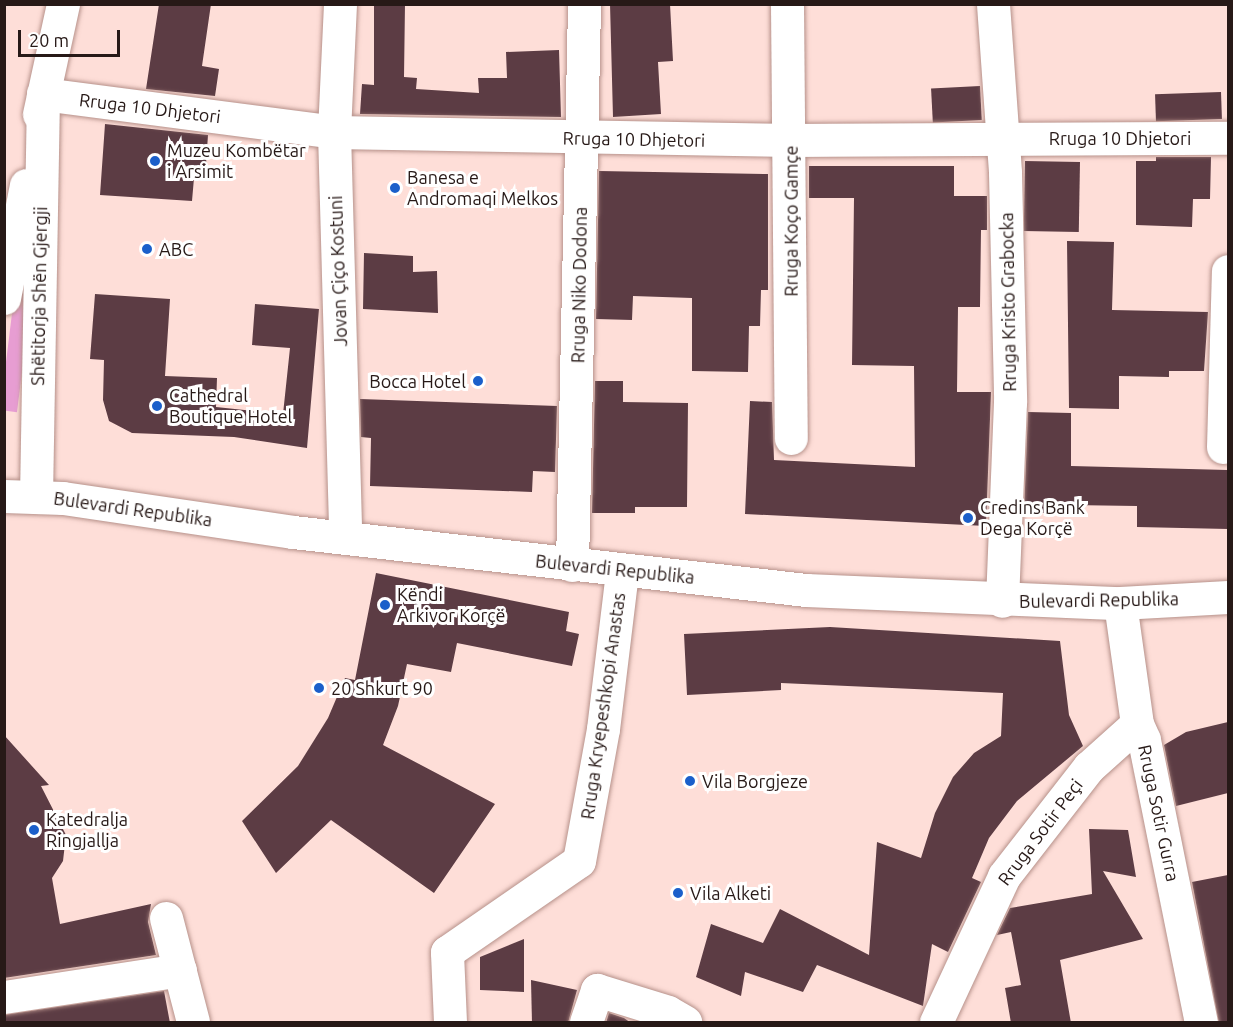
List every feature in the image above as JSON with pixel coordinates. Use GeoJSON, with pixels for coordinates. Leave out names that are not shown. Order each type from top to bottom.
{"type":"FeatureCollection","features":[{"type":"Feature","properties":{"kind":"street","name":"Shëtitorja Shën Gjergji"},"geometry":{"type":"LineString","coordinates":[[4,298],[43,94],[63,4]]}},
{"type":"Feature","properties":{"kind":"street","name":"Jovan Çiço Kostuni"},"geometry":{"type":"LineString","coordinates":[[340,4],[334,132],[345,537]]}},
{"type":"Feature","properties":{"kind":"street","name":"Rruga Niko Dodona"},"geometry":{"type":"LineString","coordinates":[[572,565],[585,4]]}},
{"type":"Feature","properties":{"kind":"street","name":"Rruga Koço Gamçe"},"geometry":{"type":"LineString","coordinates":[[788,4],[792,438]]}},
{"type":"Feature","properties":{"kind":"street","name":"Rruga Kristo Grabocka"},"geometry":{"type":"LineString","coordinates":[[993,4],[1002,139],[1010,402],[1002,601]]}},
{"type":"Feature","properties":{"kind":"street","name":"Shëtitorja Shën Gjergji"},"geometry":{"type":"LineString","coordinates":[[20,496],[43,94]]}},
{"type":"Feature","properties":{"kind":"street","name":"Rruga 10 Dhjetori"},"geometry":{"type":"LineString","coordinates":[[43,94],[334,132],[791,140],[1228,138]]}},
{"type":"Feature","properties":{"kind":"street"},"geometry":{"type":"LineString","coordinates":[[1222,447],[1228,271]]}},
{"type":"Feature","properties":{"kind":"street","name":"Bulevardi Republika"},"geometry":{"type":"LineString","coordinates":[[20,496],[622,571],[806,590],[1002,601],[1120,603],[1228,597]]}},
{"type":"Feature","properties":{"kind":"street","name":"Rruga Kryepeshkopi Anastas"},"geometry":{"type":"LineString","coordinates":[[450,1023],[447,952],[579,861],[603,729],[622,571]]}},
{"type":"Feature","properties":{"kind":"street","name":"Rruga Sotir Gurra"},"geometry":{"type":"LineString","coordinates":[[1120,603],[1137,724],[1148,759],[1201,1023]]}},
{"type":"Feature","properties":{"kind":"street","name":"Rruga Sotir Peçi"},"geometry":{"type":"LineString","coordinates":[[936,1023],[1004,876],[1089,767],[1137,724]]}},
{"type":"Feature","properties":{"kind":"street"},"geometry":{"type":"LineString","coordinates":[[166,918],[193,1023]]}},
{"type":"Feature","properties":{"kind":"street"},"geometry":{"type":"LineString","coordinates":[[4,997],[180,970]]}},
{"type":"Feature","properties":{"kind":"street"},"geometry":{"type":"LineString","coordinates":[[586,1023],[597,990],[668,1012],[685,1023]]}},
{"type":"Feature","properties":{"kind":"shaded area"},"geometry":{"type":"Polygon","coordinates":[[[15,289],[32,291],[17,412],[4,411],[4,379],[15,289]]]}},
{"type":"Feature","properties":{"kind":"building"},"geometry":{"type":"Polygon","coordinates":[[[159,4],[211,4],[202,66],[219,69],[215,96],[146,89],[159,4]]]}},
{"type":"Feature","properties":{"kind":"building"},"geometry":{"type":"Polygon","coordinates":[[[374,4],[405,4],[404,77],[417,78],[416,89],[479,93],[478,78],[507,78],[506,52],[559,50],[561,117],[360,114],[362,84],[374,85],[374,4]]]}},
{"type":"Feature","properties":{"kind":"building"},"geometry":{"type":"Polygon","coordinates":[[[610,4],[670,4],[673,61],[658,62],[661,114],[613,117],[610,4]]]}},
{"type":"Feature","properties":{"kind":"building"},"geometry":{"type":"Polygon","coordinates":[[[980,86],[982,120],[933,123],[931,89],[980,86]]]}},
{"type":"Feature","properties":{"kind":"building"},"geometry":{"type":"Polygon","coordinates":[[[1221,92],[1222,119],[1156,121],[1155,94],[1221,92]]]}},
{"type":"Feature","properties":{"kind":"building","name":"Muzeu Kombëtar i Arsimit"},"geometry":{"type":"Polygon","coordinates":[[[105,124],[208,135],[205,179],[194,178],[192,201],[100,195],[105,124]]]}},
{"type":"Feature","properties":{"kind":"building"},"geometry":{"type":"Polygon","coordinates":[[[1156,157],[1211,157],[1210,199],[1193,199],[1192,227],[1136,225],[1136,161],[1156,161],[1156,157]]]}},
{"type":"Feature","properties":{"kind":"building"},"geometry":{"type":"Polygon","coordinates":[[[1025,161],[1080,162],[1079,232],[1024,231],[1025,161]]]}},
{"type":"Feature","properties":{"kind":"building"},"geometry":{"type":"Polygon","coordinates":[[[809,166],[954,166],[954,196],[987,196],[987,230],[981,230],[980,307],[958,307],[957,392],[991,392],[986,526],[745,514],[750,401],[772,402],[774,460],[915,467],[914,366],[852,365],[854,198],[809,198],[809,166]]]}},
{"type":"Feature","properties":{"kind":"building"},"geometry":{"type":"Polygon","coordinates":[[[599,171],[768,174],[768,290],[761,290],[760,326],[749,326],[748,372],[692,371],[692,298],[633,296],[632,320],[596,319],[599,171]]]}},
{"type":"Feature","properties":{"kind":"building"},"geometry":{"type":"Polygon","coordinates":[[[1067,241],[1114,242],[1112,310],[1208,312],[1204,371],[1169,371],[1169,377],[1119,376],[1119,409],[1069,408],[1067,241]]]}},
{"type":"Feature","properties":{"kind":"building"},"geometry":{"type":"Polygon","coordinates":[[[364,253],[413,256],[413,272],[437,271],[438,313],[363,309],[364,253]]]}},
{"type":"Feature","properties":{"kind":"building"},"geometry":{"type":"Polygon","coordinates":[[[95,294],[170,299],[165,376],[217,378],[216,407],[283,414],[290,348],[252,345],[255,304],[319,309],[307,448],[234,437],[132,433],[109,421],[103,400],[104,360],[90,359],[95,294]]]}},
{"type":"Feature","properties":{"kind":"building"},"geometry":{"type":"Polygon","coordinates":[[[595,381],[623,381],[623,402],[688,403],[687,507],[635,507],[635,513],[592,513],[595,381]]]}},
{"type":"Feature","properties":{"kind":"building"},"geometry":{"type":"Polygon","coordinates":[[[360,399],[557,406],[555,472],[533,471],[532,492],[370,486],[371,438],[361,437],[360,399]]]}},
{"type":"Feature","properties":{"kind":"building"},"geometry":{"type":"Polygon","coordinates":[[[1028,412],[1071,413],[1071,466],[1228,470],[1228,529],[1137,527],[1137,506],[1070,505],[1070,513],[1024,513],[1028,412]]]}},
{"type":"Feature","properties":{"kind":"building"},"geometry":{"type":"Polygon","coordinates":[[[376,573],[569,612],[566,631],[579,634],[572,666],[457,643],[451,672],[407,664],[398,706],[383,745],[495,804],[434,893],[331,820],[276,873],[242,821],[298,766],[328,718],[345,678],[355,680],[376,573]]]}},
{"type":"Feature","properties":{"kind":"building"},"geometry":{"type":"Polygon","coordinates":[[[830,627],[1060,641],[1069,715],[1083,746],[1017,801],[989,838],[972,878],[981,882],[948,952],[932,944],[923,1006],[817,965],[803,992],[745,972],[741,996],[696,977],[711,924],[763,943],[780,909],[869,955],[877,842],[921,858],[935,813],[953,777],[974,753],[1001,736],[1003,693],[781,683],[781,690],[687,695],[684,634],[830,627]]]}},
{"type":"Feature","properties":{"kind":"building"},"geometry":{"type":"Polygon","coordinates":[[[1228,722],[1228,793],[1176,806],[1164,745],[1186,732],[1228,722]]]}},
{"type":"Feature","properties":{"kind":"building"},"geometry":{"type":"Polygon","coordinates":[[[4,735],[49,785],[41,786],[66,835],[63,861],[52,878],[60,924],[151,904],[148,922],[156,955],[4,978],[4,735]]]}},
{"type":"Feature","properties":{"kind":"building"},"geometry":{"type":"Polygon","coordinates":[[[1089,829],[1128,830],[1136,877],[1103,871],[1143,939],[1060,960],[1071,1023],[1011,1023],[1005,988],[1021,985],[1011,932],[997,935],[1010,908],[1092,894],[1089,829]]]}},
{"type":"Feature","properties":{"kind":"building"},"geometry":{"type":"Polygon","coordinates":[[[1228,875],[1228,1023],[1219,1023],[1192,882],[1228,875]]]}},
{"type":"Feature","properties":{"kind":"building"},"geometry":{"type":"Polygon","coordinates":[[[524,939],[524,992],[480,990],[480,957],[524,939]]]}},
{"type":"Feature","properties":{"kind":"building"},"geometry":{"type":"Polygon","coordinates":[[[531,980],[577,990],[568,1023],[532,1023],[531,980]]]}},
{"type":"Feature","properties":{"kind":"building"},"geometry":{"type":"Polygon","coordinates":[[[164,991],[170,1023],[4,1023],[4,1015],[164,991]]]}},
{"type":"Feature","properties":{"kind":"building"},"geometry":{"type":"Polygon","coordinates":[[[609,1013],[624,1018],[631,1023],[606,1023],[609,1013]]]}},
{"type":"Feature","properties":{"kind":"place","name":"Muzeu Kombëtar i Arsimit"},"geometry":{"type":"Point","coordinates":[155,161]}},
{"type":"Feature","properties":{"kind":"place","name":"Banesa e Andromaqi Melkos"},"geometry":{"type":"Point","coordinates":[395,188]}},
{"type":"Feature","properties":{"kind":"place","name":"ABC"},"geometry":{"type":"Point","coordinates":[147,249]}},
{"type":"Feature","properties":{"kind":"place","name":"Bocca Hotel"},"geometry":{"type":"Point","coordinates":[478,381]}},
{"type":"Feature","properties":{"kind":"place","name":"Cathedral Boutique Hotel"},"geometry":{"type":"Point","coordinates":[157,406]}},
{"type":"Feature","properties":{"kind":"place","name":"Credins Bank Dega Korçë"},"geometry":{"type":"Point","coordinates":[968,518]}},
{"type":"Feature","properties":{"kind":"place","name":"Këndi Arkivor Korçë"},"geometry":{"type":"Point","coordinates":[385,605]}},
{"type":"Feature","properties":{"kind":"place","name":"20 Shkurt 90"},"geometry":{"type":"Point","coordinates":[319,688]}},
{"type":"Feature","properties":{"kind":"place","name":"Vila Borgjeze"},"geometry":{"type":"Point","coordinates":[690,781]}},
{"type":"Feature","properties":{"kind":"place","name":"Katedralja Ringjallja"},"geometry":{"type":"Point","coordinates":[34,830]}},
{"type":"Feature","properties":{"kind":"place","name":"Vila Alketi"},"geometry":{"type":"Point","coordinates":[678,893]}}]}
